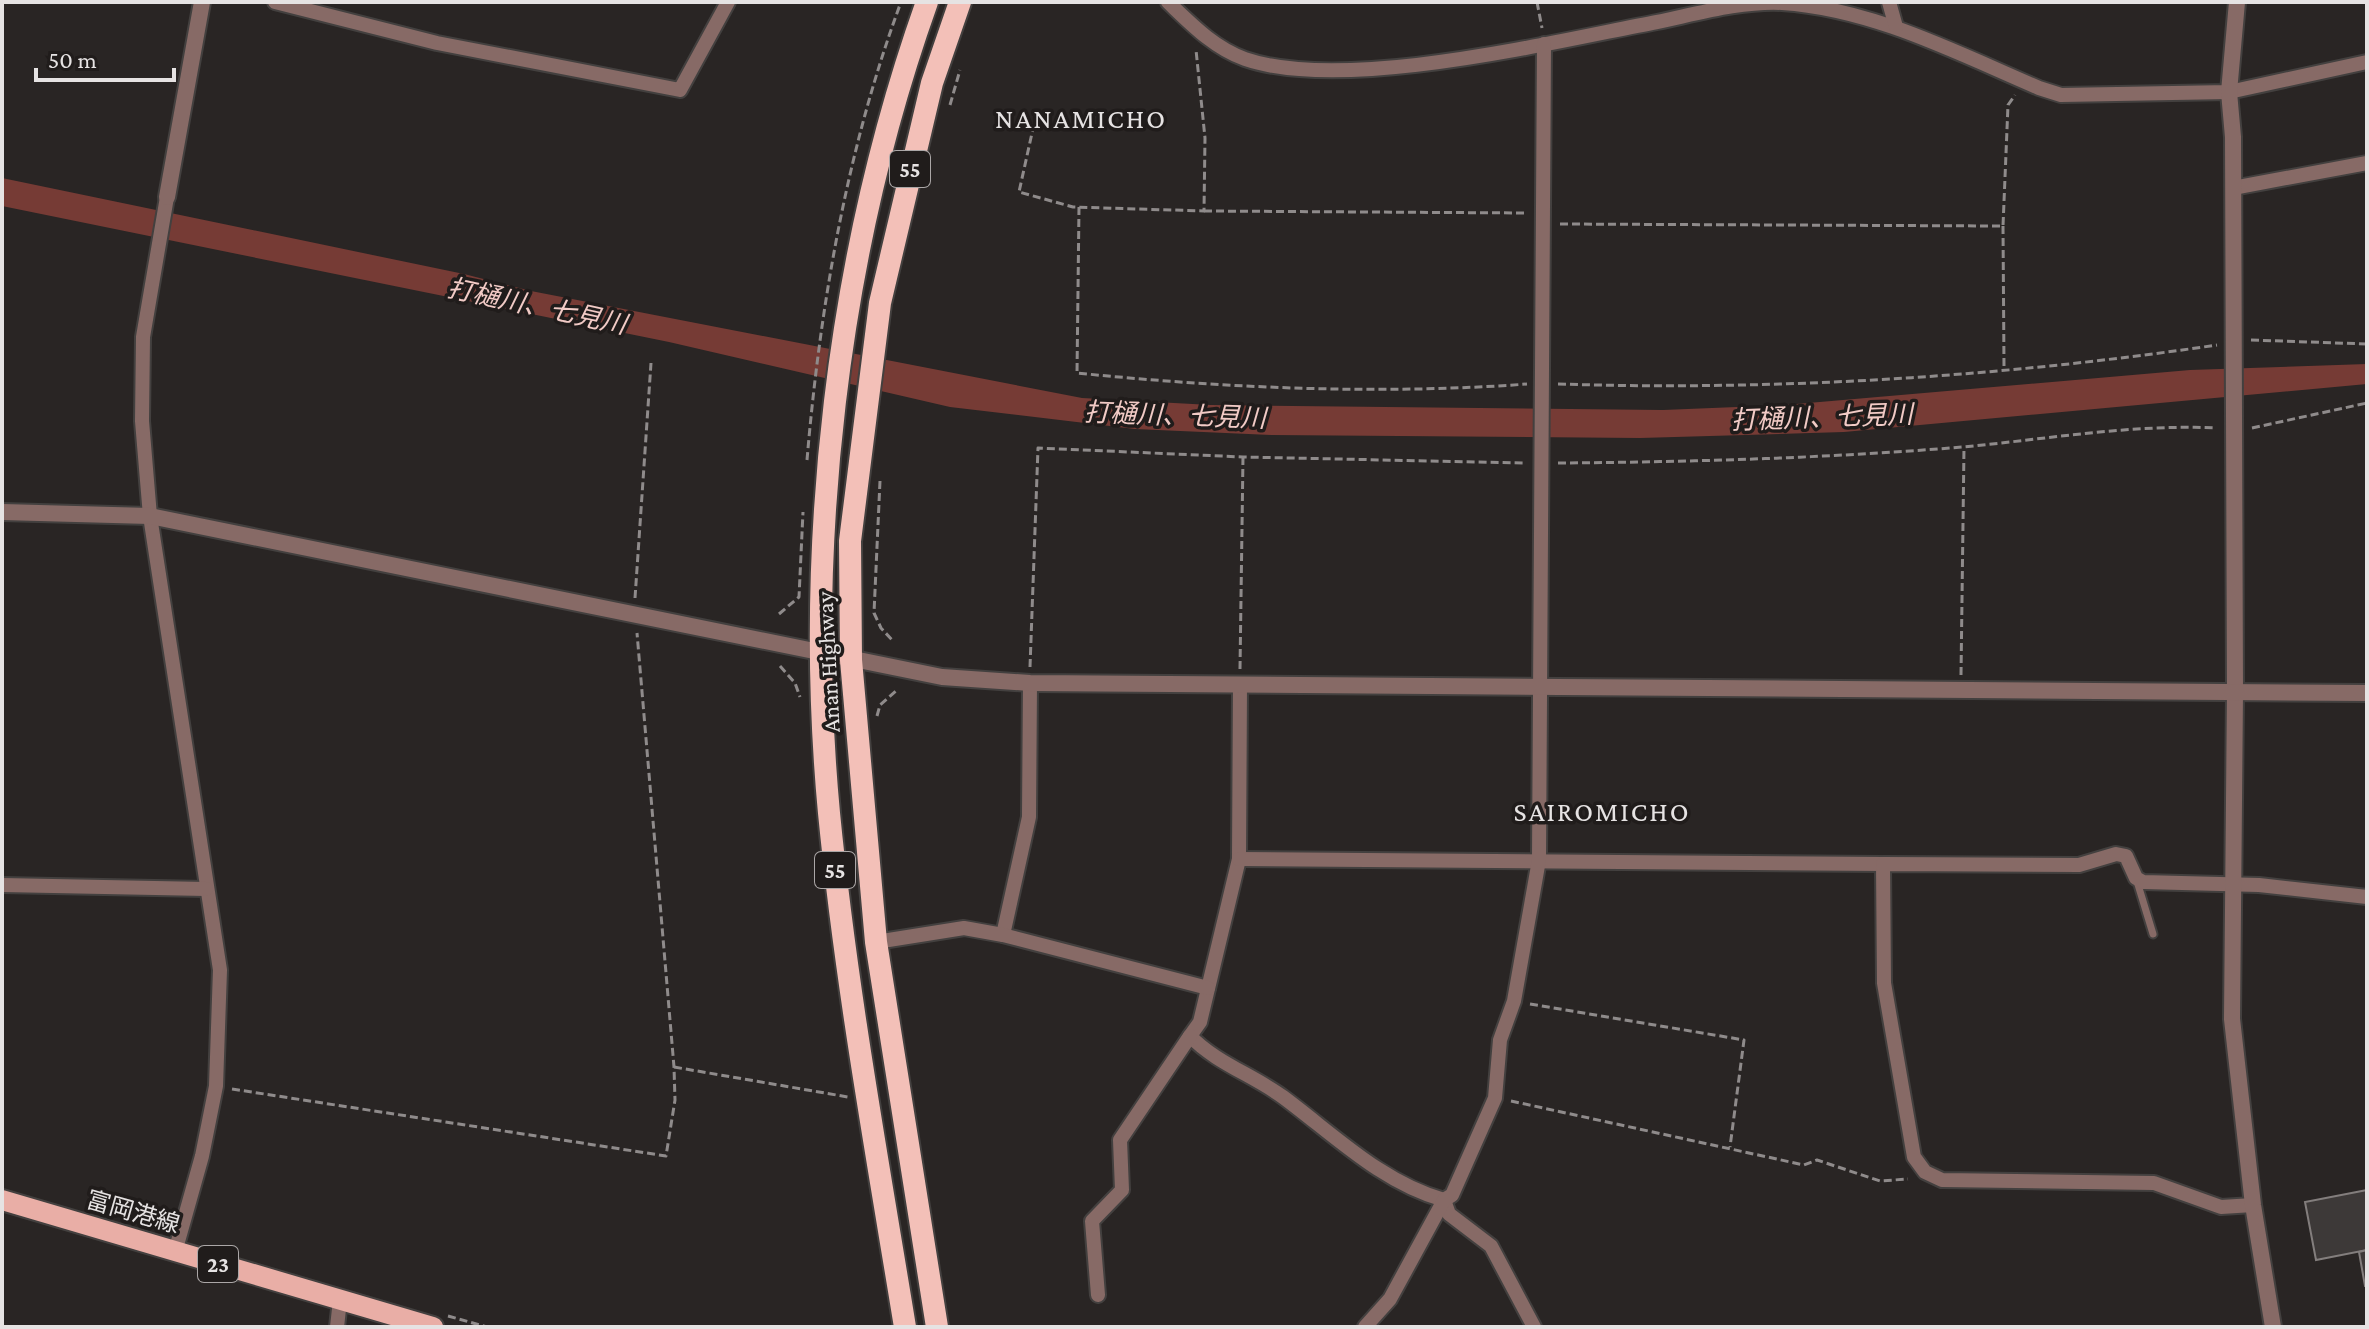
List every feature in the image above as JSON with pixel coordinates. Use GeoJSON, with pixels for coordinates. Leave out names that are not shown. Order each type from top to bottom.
{"type":"FeatureCollection","features":[{"type":"Feature","properties":{"kind":"highway","name":"Anan Highway"},"geometry":{"type":"LineString","coordinates":[[905,1327],[846,963],[829,810],[821,651],[823,537],[846,328],[873,194],[907,57],[927,2]]}},
{"type":"Feature","properties":{"kind":"highway","name":"Anan Highway"},"geometry":{"type":"LineString","coordinates":[[937,1327],[876,942],[851,660],[850,541],[864,414],[899,209],[932,83],[960,2]]}},
{"type":"Feature","properties":{"kind":"main road","name":"富岡港線"},"geometry":{"type":"LineString","coordinates":[[2,1200],[433,1327]]}},
{"type":"Feature","properties":{"kind":"street"},"geometry":{"type":"LineString","coordinates":[[175,1252],[202,1156],[216,1086],[220,970],[150,516],[142,421],[143,337],[154,258],[202,2]]}},
{"type":"Feature","properties":{"kind":"street"},"geometry":{"type":"LineString","coordinates":[[275,2],[437,43],[680,90],[728,2]]}},
{"type":"Feature","properties":{"kind":"street"},"geometry":{"type":"LineString","coordinates":[[1168,2],[1220,48],[1247,60],[1301,70],[1429,62],[1544,44],[1719,9],[1781,3],[1896,27],[2061,95],[2229,92],[2367,62]]}},
{"type":"Feature","properties":{"kind":"street"},"geometry":{"type":"LineString","coordinates":[[1889,2],[1896,27]]}},
{"type":"Feature","properties":{"kind":"street"},"geometry":{"type":"LineString","coordinates":[[2237,2],[2229,92],[2233,188],[2231,343],[2235,692],[2232,1019],[2253,1205],[2273,1327]]}},
{"type":"Feature","properties":{"kind":"street"},"geometry":{"type":"LineString","coordinates":[[1365,1327],[1390,1299],[1444,1200],[1452,1195],[1495,1098],[1500,1040],[1514,1001],[1539,860],[1544,44]]}},
{"type":"Feature","properties":{"kind":"street"},"geometry":{"type":"LineString","coordinates":[[2233,188],[2367,163]]}},
{"type":"Feature","properties":{"kind":"street"},"geometry":{"type":"LineString","coordinates":[[2,512],[150,516],[942,677],[1030,683],[2367,693]]}},
{"type":"Feature","properties":{"kind":"street"},"geometry":{"type":"LineString","coordinates":[[1003,935],[1029,817],[1030,683]]}},
{"type":"Feature","properties":{"kind":"street"},"geometry":{"type":"LineString","coordinates":[[1098,1295],[1092,1221],[1122,1190],[1120,1140],[1200,1022],[1239,859],[1240,685]]}},
{"type":"Feature","properties":{"kind":"street"},"geometry":{"type":"LineString","coordinates":[[1239,859],[2079,865],[2116,854],[2126,856],[2136,878],[2143,882],[2231,884],[2367,897]]}},
{"type":"Feature","properties":{"kind":"street"},"geometry":{"type":"LineString","coordinates":[[1883,864],[1884,983],[1914,1157],[1925,1172],[1942,1180],[2154,1183],[2221,1207],[2253,1205]]}},
{"type":"Feature","properties":{"kind":"street"},"geometry":{"type":"LineString","coordinates":[[2,885],[206,889]]}},
{"type":"Feature","properties":{"kind":"street"},"geometry":{"type":"LineString","coordinates":[[876,942],[964,928],[1003,935],[1208,988]]}},
{"type":"Feature","properties":{"kind":"street"},"geometry":{"type":"LineString","coordinates":[[1190,1036],[1202,1049],[1282,1096],[1338,1142],[1425,1195],[1444,1200]]}},
{"type":"Feature","properties":{"kind":"street"},"geometry":{"type":"LineString","coordinates":[[1444,1200],[1449,1214],[1491,1246],[1534,1327]]}},
{"type":"Feature","properties":{"kind":"street"},"geometry":{"type":"LineString","coordinates":[[337,1327],[340,1300]]}},
{"type":"Feature","properties":{"kind":"lane"},"geometry":{"type":"LineString","coordinates":[[2136,878],[2153,934]]}},
{"type":"Feature","properties":{"kind":"path"},"geometry":{"type":"LineString","coordinates":[[1537,2],[1544,44]]}},
{"type":"Feature","properties":{"kind":"path"},"geometry":{"type":"LineString","coordinates":[[1200,31],[1195,41],[1205,138],[1204,211]]}},
{"type":"Feature","properties":{"kind":"path"},"geometry":{"type":"LineString","coordinates":[[2004,368],[2003,226],[2008,105],[2024,82]]}},
{"type":"Feature","properties":{"kind":"path"},"geometry":{"type":"LineString","coordinates":[[1034,124],[1019,192],[1079,207],[2003,226]]}},
{"type":"Feature","properties":{"kind":"path"},"geometry":{"type":"LineString","coordinates":[[1079,207],[1077,373],[1299,386],[1669,388],[1807,384],[2153,354],[2231,343],[2367,344]]}},
{"type":"Feature","properties":{"kind":"path"},"geometry":{"type":"LineString","coordinates":[[807,462],[823,322]]}},
{"type":"Feature","properties":{"kind":"path"},"geometry":{"type":"LineString","coordinates":[[216,1086],[666,1156],[675,1100],[674,1067],[634,613],[651,363]]}},
{"type":"Feature","properties":{"kind":"path"},"geometry":{"type":"LineString","coordinates":[[1030,683],[1038,448],[1243,457],[1746,462],[1964,447],[2166,426],[2232,424],[2367,403]]}},
{"type":"Feature","properties":{"kind":"path"},"geometry":{"type":"LineString","coordinates":[[1961,691],[1964,447]]}},
{"type":"Feature","properties":{"kind":"path"},"geometry":{"type":"LineString","coordinates":[[1240,685],[1243,457]]}},
{"type":"Feature","properties":{"kind":"path"},"geometry":{"type":"LineString","coordinates":[[880,478],[874,613],[881,628],[894,642]]}},
{"type":"Feature","properties":{"kind":"path"},"geometry":{"type":"LineString","coordinates":[[779,614],[799,597],[804,505]]}},
{"type":"Feature","properties":{"kind":"path"},"geometry":{"type":"LineString","coordinates":[[780,666],[795,683],[801,698]]}},
{"type":"Feature","properties":{"kind":"path"},"geometry":{"type":"LineString","coordinates":[[877,717],[880,705],[896,691]]}},
{"type":"Feature","properties":{"kind":"path"},"geometry":{"type":"LineString","coordinates":[[1514,1001],[1636,1025],[1744,1040],[1730,1147]]}},
{"type":"Feature","properties":{"kind":"path"},"geometry":{"type":"LineString","coordinates":[[674,1067],[829,1096],[867,1097]]}},
{"type":"Feature","properties":{"kind":"path"},"geometry":{"type":"LineString","coordinates":[[1495,1098],[1804,1165],[1817,1160],[1880,1181],[1918,1178],[1925,1172]]}},
{"type":"Feature","properties":{"kind":"water","name":"打樋川、七見川"},"geometry":{"type":"Polygon","coordinates":[[[2,178],[464,274],[531,291],[1082,398],[1211,405],[1663,410],[1785,405],[2190,370],[2367,364],[2367,384],[1844,432],[1640,438],[1271,435],[1135,429],[950,407],[669,342],[2,206],[2,178]]]}},
{"type":"Feature","properties":{"kind":"building"},"geometry":{"type":"Polygon","coordinates":[[[2367,1190],[2367,1250],[2316,1260],[2305,1202],[2367,1190]]]}},
{"type":"Feature","properties":{"kind":"building"},"geometry":{"type":"Polygon","coordinates":[[[2367,1250],[2367,1286],[2365,1286],[2359,1252],[2367,1250]]]}},
{"type":"Feature","properties":{"kind":"district","name":"NANAMICHO"},"geometry":{"type":"Point","coordinates":[1081,118]}},
{"type":"Feature","properties":{"kind":"district","name":"SAIROMICHO"},"geometry":{"type":"Point","coordinates":[1602,811]}}]}
